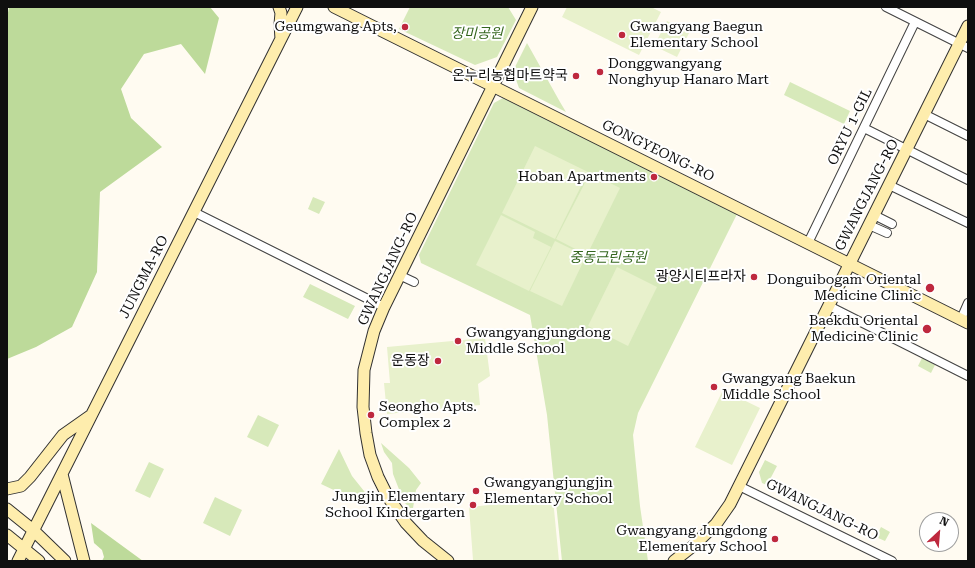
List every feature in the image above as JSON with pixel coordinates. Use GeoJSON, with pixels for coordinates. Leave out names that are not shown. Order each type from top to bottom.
{"type":"FeatureCollection","features":[{"type":"Feature","properties":{"kind":"street"},"geometry":{"type":"LineString","coordinates":[[279,7],[281,13],[281,40]]}},
{"type":"Feature","properties":{"kind":"street","name":"JUNGMA-RO"},"geometry":{"type":"LineString","coordinates":[[18,561],[297,7]]}},
{"type":"Feature","properties":{"kind":"street","name":"GONGYEONG-RO"},"geometry":{"type":"LineString","coordinates":[[334,7],[964,321]]}},
{"type":"Feature","properties":{"kind":"street","name":"GWANGJANG-RO"},"geometry":{"type":"LineString","coordinates":[[448,561],[423,541],[406,523],[388,497],[378,477],[370,455],[363,407],[364,370],[374,330],[384,307],[532,7]]}},
{"type":"Feature","properties":{"kind":"street"},"geometry":{"type":"LineString","coordinates":[[886,7],[964,46]]}},
{"type":"Feature","properties":{"kind":"street","name":"ORYU 1-GIL"},"geometry":{"type":"LineString","coordinates":[[808,243],[915,22]]}},
{"type":"Feature","properties":{"kind":"street","name":"GWANGJANG-RO"},"geometry":{"type":"LineString","coordinates":[[674,561],[693,546],[722,517],[739,486],[924,114],[964,46],[968,26]]}},
{"type":"Feature","properties":{"kind":"street"},"geometry":{"type":"LineString","coordinates":[[924,114],[968,136]]}},
{"type":"Feature","properties":{"kind":"street"},"geometry":{"type":"LineString","coordinates":[[864,128],[968,180]]}},
{"type":"Feature","properties":{"kind":"street"},"geometry":{"type":"LineString","coordinates":[[889,185],[968,223]]}},
{"type":"Feature","properties":{"kind":"street"},"geometry":{"type":"LineString","coordinates":[[194,212],[384,307]]}},
{"type":"Feature","properties":{"kind":"street"},"geometry":{"type":"LineString","coordinates":[[871,220],[892,224]]}},
{"type":"Feature","properties":{"kind":"street"},"geometry":{"type":"LineString","coordinates":[[871,220],[887,234]]}},
{"type":"Feature","properties":{"kind":"street"},"geometry":{"type":"LineString","coordinates":[[399,275],[414,282]]}},
{"type":"Feature","properties":{"kind":"street"},"geometry":{"type":"LineString","coordinates":[[964,321],[968,303]]}},
{"type":"Feature","properties":{"kind":"street"},"geometry":{"type":"LineString","coordinates":[[828,306],[968,376]]}},
{"type":"Feature","properties":{"kind":"street"},"geometry":{"type":"LineString","coordinates":[[7,489],[21,486],[30,477],[63,435],[91,416]]}},
{"type":"Feature","properties":{"kind":"street"},"geometry":{"type":"LineString","coordinates":[[62,474],[84,561]]}},
{"type":"Feature","properties":{"kind":"street","name":"GWANGJANG-RO"},"geometry":{"type":"LineString","coordinates":[[739,486],[892,561]]}},
{"type":"Feature","properties":{"kind":"street"},"geometry":{"type":"LineString","coordinates":[[7,510],[33,530],[65,561]]}},
{"type":"Feature","properties":{"kind":"street"},"geometry":{"type":"LineString","coordinates":[[7,535],[39,561]]}},
{"type":"Feature","properties":{"kind":"green space"},"geometry":{"type":"Polygon","coordinates":[[[9,7],[210,7],[219,18],[205,74],[181,44],[144,54],[121,89],[131,118],[162,147],[100,192],[97,272],[72,327],[36,347],[7,359],[7,18],[9,7]]]}},
{"type":"Feature","properties":{"kind":"green space","name":"장미공원"},"geometry":{"type":"Polygon","coordinates":[[[410,7],[508,7],[516,20],[497,57],[475,65],[399,29],[410,7]]]}},
{"type":"Feature","properties":{"kind":"green space","name":"Gwangyang Baegun Elementary School"},"geometry":{"type":"Polygon","coordinates":[[[567,7],[651,7],[661,12],[639,55],[562,17],[567,7]]]}},
{"type":"Feature","properties":{"kind":"green space"},"geometry":{"type":"Polygon","coordinates":[[[667,21],[689,33],[677,57],[654,46],[667,21]]]}},
{"type":"Feature","properties":{"kind":"green space"},"geometry":{"type":"Polygon","coordinates":[[[527,43],[566,112],[519,88],[513,71],[527,43]]]}},
{"type":"Feature","properties":{"kind":"green space"},"geometry":{"type":"Polygon","coordinates":[[[790,82],[850,111],[844,124],[784,95],[790,82]]]}},
{"type":"Feature","properties":{"kind":"green space","name":"중동근린공원"},"geometry":{"type":"Polygon","coordinates":[[[503,98],[737,214],[638,413],[633,435],[640,506],[648,561],[562,561],[547,415],[530,315],[421,263],[419,255],[494,103],[503,98]]]}},
{"type":"Feature","properties":{"kind":"green space"},"geometry":{"type":"Polygon","coordinates":[[[535,146],[588,172],[555,239],[502,213],[535,146]]]}},
{"type":"Feature","properties":{"kind":"green space"},"geometry":{"type":"Polygon","coordinates":[[[590,173],[620,188],[587,255],[556,239],[590,173]]]}},
{"type":"Feature","properties":{"kind":"green space"},"geometry":{"type":"Polygon","coordinates":[[[313,197],[325,202],[319,214],[308,209],[313,197]]]}},
{"type":"Feature","properties":{"kind":"green space"},"geometry":{"type":"Polygon","coordinates":[[[501,215],[535,232],[533,238],[551,247],[529,291],[476,265],[501,215]]]}},
{"type":"Feature","properties":{"kind":"green space"},"geometry":{"type":"Polygon","coordinates":[[[555,241],[586,256],[562,306],[530,291],[555,241]]]}},
{"type":"Feature","properties":{"kind":"green space"},"geometry":{"type":"Polygon","coordinates":[[[617,267],[657,287],[628,346],[588,326],[617,267]]]}},
{"type":"Feature","properties":{"kind":"green space"},"geometry":{"type":"Polygon","coordinates":[[[310,284],[355,306],[348,319],[303,297],[310,284]]]}},
{"type":"Feature","properties":{"kind":"green space","name":"운동장"},"geometry":{"type":"Polygon","coordinates":[[[485,338],[490,376],[478,384],[480,405],[387,414],[384,383],[390,383],[387,347],[485,338]]]}},
{"type":"Feature","properties":{"kind":"green space"},"geometry":{"type":"Polygon","coordinates":[[[922,358],[935,365],[931,373],[918,366],[922,358]]]}},
{"type":"Feature","properties":{"kind":"green space"},"geometry":{"type":"Polygon","coordinates":[[[723,390],[760,408],[732,465],[695,447],[723,390]]]}},
{"type":"Feature","properties":{"kind":"green space"},"geometry":{"type":"Polygon","coordinates":[[[258,415],[279,425],[268,447],[247,437],[258,415]]]}},
{"type":"Feature","properties":{"kind":"green space"},"geometry":{"type":"Polygon","coordinates":[[[381,443],[409,468],[421,483],[416,490],[413,508],[410,508],[404,502],[393,474],[392,463],[384,452],[381,443]]]}},
{"type":"Feature","properties":{"kind":"green space"},"geometry":{"type":"Polygon","coordinates":[[[339,449],[352,476],[368,496],[359,502],[321,484],[339,449]]]}},
{"type":"Feature","properties":{"kind":"green space"},"geometry":{"type":"Polygon","coordinates":[[[765,460],[777,466],[767,485],[762,483],[759,472],[765,460]]]}},
{"type":"Feature","properties":{"kind":"green space"},"geometry":{"type":"Polygon","coordinates":[[[149,462],[164,469],[150,498],[135,491],[149,462]]]}},
{"type":"Feature","properties":{"kind":"green space"},"geometry":{"type":"Polygon","coordinates":[[[215,497],[242,510],[230,536],[203,523],[215,497]]]}},
{"type":"Feature","properties":{"kind":"green space"},"geometry":{"type":"Polygon","coordinates":[[[553,499],[559,561],[473,560],[469,507],[553,499]]]}},
{"type":"Feature","properties":{"kind":"green space"},"geometry":{"type":"Polygon","coordinates":[[[91,523],[143,561],[102,561],[104,557],[102,550],[94,543],[91,523]]]}},
{"type":"Feature","properties":{"kind":"green space"},"geometry":{"type":"Polygon","coordinates":[[[881,527],[890,532],[885,541],[876,537],[881,527]]]}},
{"type":"Feature","properties":{"kind":"place","name":"Geumgwang Apts,"},"geometry":{"type":"Point","coordinates":[405,27]}},
{"type":"Feature","properties":{"kind":"place","name":"Gwangyang Baegun Elementary School"},"geometry":{"type":"Point","coordinates":[622,35]}},
{"type":"Feature","properties":{"kind":"place","name":"Donggwangyang Nonghyup Hanaro Mart"},"geometry":{"type":"Point","coordinates":[600,72]}},
{"type":"Feature","properties":{"kind":"place","name":"온누리농협마트약국"},"geometry":{"type":"Point","coordinates":[576,76]}},
{"type":"Feature","properties":{"kind":"place","name":"Hoban Apartments"},"geometry":{"type":"Point","coordinates":[654,177]}},
{"type":"Feature","properties":{"kind":"place","name":"광양시티프라자"},"geometry":{"type":"Point","coordinates":[754,277]}},
{"type":"Feature","properties":{"kind":"place","name":"Donguibogam Oriental Medicine Clinic"},"geometry":{"type":"Point","coordinates":[930,288]}},
{"type":"Feature","properties":{"kind":"place","name":"Baekdu Oriental Medicine Clinic"},"geometry":{"type":"Point","coordinates":[927,329]}},
{"type":"Feature","properties":{"kind":"place","name":"Gwangyangjungdong Middle School"},"geometry":{"type":"Point","coordinates":[458,341]}},
{"type":"Feature","properties":{"kind":"place","name":"운동장"},"geometry":{"type":"Point","coordinates":[438,361]}},
{"type":"Feature","properties":{"kind":"place","name":"Gwangyang Baekun Middle School"},"geometry":{"type":"Point","coordinates":[714,387]}},
{"type":"Feature","properties":{"kind":"place","name":"Seongho Apts. Complex 2"},"geometry":{"type":"Point","coordinates":[371,415]}},
{"type":"Feature","properties":{"kind":"place","name":"Gwangyangjungjin Elementary School"},"geometry":{"type":"Point","coordinates":[476,491]}},
{"type":"Feature","properties":{"kind":"place","name":"Jungjin Elementary School Kindergarten"},"geometry":{"type":"Point","coordinates":[473,505]}},
{"type":"Feature","properties":{"kind":"place","name":"Gwangyang Jungdong Elementary School"},"geometry":{"type":"Point","coordinates":[775,539]}}]}
